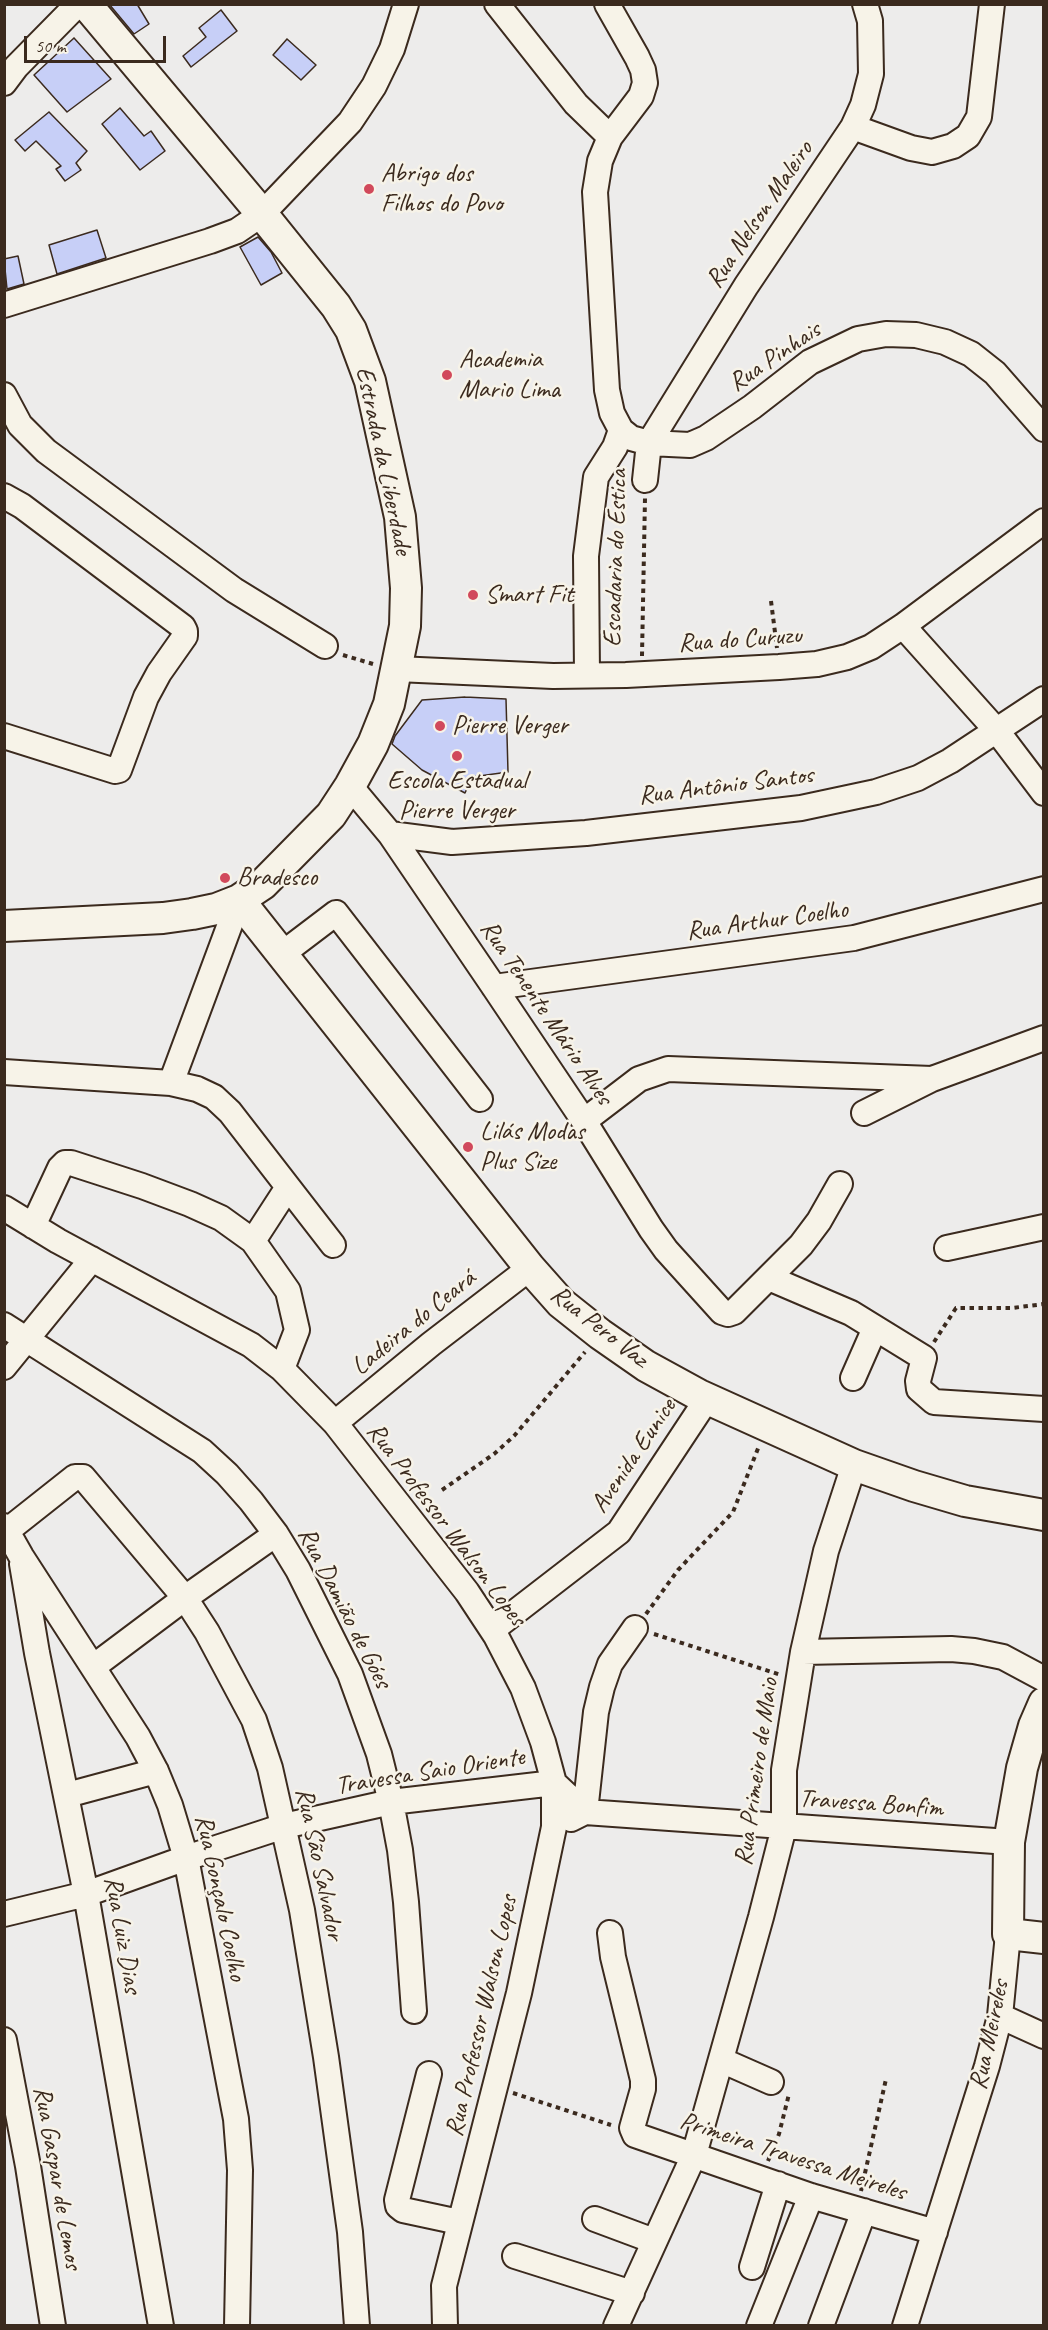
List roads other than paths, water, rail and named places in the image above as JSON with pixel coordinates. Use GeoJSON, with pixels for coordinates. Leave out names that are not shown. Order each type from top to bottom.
{"type":"FeatureCollection","features":[{"type":"Feature","properties":{"kind":"main road","name":"Estrada da Liberdade"},"geometry":{"type":"LineString","coordinates":[[4,926],[163,918],[208,911],[239,900],[263,884],[331,814],[350,786],[373,744],[389,704],[405,626],[406,588],[400,517],[370,381],[351,330],[336,306],[262,214],[86,4]]}},
{"type":"Feature","properties":{"kind":"main road","name":"Rua Pero Vaz"},"geometry":{"type":"LineString","coordinates":[[239,900],[530,1268],[561,1303],[600,1334],[646,1366],[707,1399],[854,1465],[965,1501],[1044,1515]]}},
{"type":"Feature","properties":{"kind":"main road","name":"Rua Meireles"},"geometry":{"type":"LineString","coordinates":[[1008,1934],[1009,1842],[1022,1768],[1034,1726],[1044,1703]]}},
{"type":"Feature","properties":{"kind":"main road"},"geometry":{"type":"LineString","coordinates":[[1008,1934],[1044,1938]]}},
{"type":"Feature","properties":{"kind":"street"},"geometry":{"type":"LineString","coordinates":[[4,83],[22,60],[78,4]]}},
{"type":"Feature","properties":{"kind":"street"},"geometry":{"type":"LineString","coordinates":[[4,305],[210,241],[237,231],[262,214],[350,122],[383,68],[392,49],[406,4]]}},
{"type":"Feature","properties":{"kind":"street"},"geometry":{"type":"LineString","coordinates":[[497,4],[576,104],[610,137]]}},
{"type":"Feature","properties":{"kind":"street"},"geometry":{"type":"LineString","coordinates":[[587,675],[586,556],[596,477],[618,439],[607,390],[595,192],[600,161],[610,137],[641,96],[645,83],[644,70],[607,4]]}},
{"type":"Feature","properties":{"kind":"street","name":"Rua Nelson Maleiro"},"geometry":{"type":"LineString","coordinates":[[649,443],[746,286],[854,126],[863,105],[871,74],[870,21],[865,4]]}},
{"type":"Feature","properties":{"kind":"street"},"geometry":{"type":"LineString","coordinates":[[854,126],[911,148],[932,152],[953,146],[968,136],[979,117],[992,4]]}},
{"type":"Feature","properties":{"kind":"street","name":"Rua Pinhais"},"geometry":{"type":"LineString","coordinates":[[618,439],[631,438],[649,443],[690,445],[706,438],[752,407],[810,362],[858,339],[886,334],[925,337],[945,342],[971,354],[995,373],[1044,429]]}},
{"type":"Feature","properties":{"kind":"street"},"geometry":{"type":"LineString","coordinates":[[4,395],[20,425],[46,450],[234,590],[325,646]]}},
{"type":"Feature","properties":{"kind":"street","name":"Escadaria do Estica"},"geometry":{"type":"LineString","coordinates":[[645,480],[649,443]]}},
{"type":"Feature","properties":{"kind":"street"},"geometry":{"type":"LineString","coordinates":[[4,496],[22,506],[183,627],[185,636],[146,697],[121,767],[116,771],[4,736]]}},
{"type":"Feature","properties":{"kind":"street","name":"Rua do Curuzu"},"geometry":{"type":"LineString","coordinates":[[397,669],[553,676],[704,672],[817,664],[855,654],[871,647],[903,626],[1044,521]]}},
{"type":"Feature","properties":{"kind":"street"},"geometry":{"type":"LineString","coordinates":[[903,626],[998,731],[1044,793]]}},
{"type":"Feature","properties":{"kind":"street","name":"Rua Antônio Santos"},"geometry":{"type":"LineString","coordinates":[[390,834],[433,841],[485,841],[586,833],[801,808],[876,792],[918,778],[998,731],[1044,699]]}},
{"type":"Feature","properties":{"kind":"street","name":"Rua Tenente Mário Alves"},"geometry":{"type":"LineString","coordinates":[[350,786],[390,834],[585,1121],[651,1229],[689,1276],[722,1312],[728,1314],[734,1312],[769,1278]]}},
{"type":"Feature","properties":{"kind":"street","name":"Rua Arthur Coelho"},"geometry":{"type":"LineString","coordinates":[[494,987],[854,938],[1044,889]]}},
{"type":"Feature","properties":{"kind":"street"},"geometry":{"type":"LineString","coordinates":[[171,1083],[239,900]]}},
{"type":"Feature","properties":{"kind":"street"},"geometry":{"type":"LineString","coordinates":[[282,954],[336,913],[480,1099]]}},
{"type":"Feature","properties":{"kind":"street"},"geometry":{"type":"LineString","coordinates":[[864,1113],[932,1079],[1044,1038]]}},
{"type":"Feature","properties":{"kind":"street"},"geometry":{"type":"LineString","coordinates":[[585,1121],[639,1079],[668,1069],[932,1079]]}},
{"type":"Feature","properties":{"kind":"street"},"geometry":{"type":"LineString","coordinates":[[4,1072],[171,1083],[197,1089],[214,1097],[230,1112],[333,1245]]}},
{"type":"Feature","properties":{"kind":"street"},"geometry":{"type":"LineString","coordinates":[[33,1226],[60,1168],[65,1163],[71,1163],[190,1204],[221,1218],[253,1241],[288,1292],[297,1330],[282,1369]]}},
{"type":"Feature","properties":{"kind":"street"},"geometry":{"type":"LineString","coordinates":[[840,1184],[819,1221],[801,1245],[769,1278],[851,1313],[924,1358],[918,1381],[919,1389],[934,1402],[1044,1410]]}},
{"type":"Feature","properties":{"kind":"street"},"geometry":{"type":"LineString","coordinates":[[253,1241],[288,1187]]}},
{"type":"Feature","properties":{"kind":"street","name":"Rua Professor Walson Lopes"},"geometry":{"type":"LineString","coordinates":[[4,1208],[92,1259],[251,1345],[282,1369],[335,1423],[467,1592],[492,1630],[523,1688],[543,1742],[554,1783],[554,1827],[519,1993],[444,2286],[445,2325]]}},
{"type":"Feature","properties":{"kind":"street"},"geometry":{"type":"LineString","coordinates":[[947,1248],[1044,1227]]}},
{"type":"Feature","properties":{"kind":"street"},"geometry":{"type":"LineString","coordinates":[[4,1367],[92,1259]]}},
{"type":"Feature","properties":{"kind":"street","name":"Ladeira do Ceará"},"geometry":{"type":"LineString","coordinates":[[335,1423],[431,1344],[530,1268]]}},
{"type":"Feature","properties":{"kind":"street","name":"Rua Damião de Góes"},"geometry":{"type":"LineString","coordinates":[[4,1325],[202,1451],[227,1474],[276,1534],[326,1623],[350,1674],[370,1728],[391,1802],[406,1902],[414,2011]]}},
{"type":"Feature","properties":{"kind":"street"},"geometry":{"type":"LineString","coordinates":[[853,1378],[875,1328]]}},
{"type":"Feature","properties":{"kind":"street","name":"Avenida Eunice"},"geometry":{"type":"LineString","coordinates":[[492,1630],[619,1532],[707,1399]]}},
{"type":"Feature","properties":{"kind":"street","name":"Rua Primeiro de Maio"},"geometry":{"type":"LineString","coordinates":[[616,2325],[694,2155],[721,2060],[784,1827],[784,1770],[803,1652],[826,1551],[854,1465]]}},
{"type":"Feature","properties":{"kind":"street","name":"Rua São Salvador"},"geometry":{"type":"LineString","coordinates":[[6,1528],[75,1477],[83,1477],[185,1598],[207,1632],[254,1720],[270,1768],[302,1910],[336,2121],[351,2232],[357,2325]]}},
{"type":"Feature","properties":{"kind":"street","name":"Rua Gonçalo Coelho"},"geometry":{"type":"LineString","coordinates":[[6,1528],[21,1556],[138,1737],[156,1771],[170,1805],[186,1858],[236,2119],[240,2170],[237,2325]]}},
{"type":"Feature","properties":{"kind":"street"},"geometry":{"type":"LineString","coordinates":[[93,1667],[276,1534]]}},
{"type":"Feature","properties":{"kind":"street","name":"Rua Luiz Dias"},"geometry":{"type":"LineString","coordinates":[[21,1556],[37,1653],[86,1894],[161,2325]]}},
{"type":"Feature","properties":{"kind":"street"},"geometry":{"type":"LineString","coordinates":[[585,1812],[596,1712],[602,1687],[610,1664],[635,1628]]}},
{"type":"Feature","properties":{"kind":"street"},"geometry":{"type":"LineString","coordinates":[[37,1653],[72,1635]]}},
{"type":"Feature","properties":{"kind":"street"},"geometry":{"type":"LineString","coordinates":[[803,1652],[974,1651],[1003,1657],[1044,1678]]}},
{"type":"Feature","properties":{"kind":"street"},"geometry":{"type":"LineString","coordinates":[[67,1795],[156,1771]]}},
{"type":"Feature","properties":{"kind":"street"},"geometry":{"type":"LineString","coordinates":[[554,1783],[585,1812]]}},
{"type":"Feature","properties":{"kind":"street","name":"Travessa Saio Oriente"},"geometry":{"type":"LineString","coordinates":[[4,1914],[86,1894],[186,1858],[284,1827],[391,1802],[554,1783]]}},
{"type":"Feature","properties":{"kind":"street"},"geometry":{"type":"LineString","coordinates":[[554,1827],[585,1812]]}},
{"type":"Feature","properties":{"kind":"street","name":"Travessa Bonfim"},"geometry":{"type":"LineString","coordinates":[[585,1812],[1009,1842]]}},
{"type":"Feature","properties":{"kind":"street","name":"Primeira Travessa Meireles"},"geometry":{"type":"LineString","coordinates":[[610,1933],[613,1957],[643,2080],[634,2133],[811,2196],[935,2232]]}},
{"type":"Feature","properties":{"kind":"street","name":"Rua Meireles"},"geometry":{"type":"LineString","coordinates":[[905,2325],[1000,2016],[1008,1934]]}},
{"type":"Feature","properties":{"kind":"street"},"geometry":{"type":"LineString","coordinates":[[1000,2016],[1044,2036]]}},
{"type":"Feature","properties":{"kind":"street","name":"Rua Gaspar de Lemos"},"geometry":{"type":"LineString","coordinates":[[4,2040],[28,2166],[53,2325]]}},
{"type":"Feature","properties":{"kind":"street"},"geometry":{"type":"LineString","coordinates":[[721,2060],[781,2086]]}},
{"type":"Feature","properties":{"kind":"street"},"geometry":{"type":"LineString","coordinates":[[429,2074],[397,2200],[398,2206],[403,2210],[459,2222]]}},
{"type":"Feature","properties":{"kind":"street"},"geometry":{"type":"LineString","coordinates":[[752,2267],[769,2181]]}},
{"type":"Feature","properties":{"kind":"street"},"geometry":{"type":"LineString","coordinates":[[759,2325],[811,2196]]}},
{"type":"Feature","properties":{"kind":"street"},"geometry":{"type":"LineString","coordinates":[[821,2325],[861,2210]]}},
{"type":"Feature","properties":{"kind":"street"},"geometry":{"type":"LineString","coordinates":[[595,2219],[654,2241]]}},
{"type":"Feature","properties":{"kind":"street"},"geometry":{"type":"LineString","coordinates":[[514,2256],[632,2293]]}},
{"type":"Feature","properties":{"kind":"place","name":"Abrigo dos Filhos do Povo"},"geometry":{"type":"Point","coordinates":[369,189]}},
{"type":"Feature","properties":{"kind":"place","name":"Academia Mario Lima"},"geometry":{"type":"Point","coordinates":[447,375]}},
{"type":"Feature","properties":{"kind":"place","name":"Smart Fit"},"geometry":{"type":"Point","coordinates":[473,595]}},
{"type":"Feature","properties":{"kind":"place","name":"Pierre Verger"},"geometry":{"type":"Point","coordinates":[440,726]}},
{"type":"Feature","properties":{"kind":"place","name":"Escola Estadual Pierre Verger"},"geometry":{"type":"Point","coordinates":[457,756]}},
{"type":"Feature","properties":{"kind":"place","name":"Bradesco"},"geometry":{"type":"Point","coordinates":[225,878]}},
{"type":"Feature","properties":{"kind":"place","name":"Lilás Modas Plus Size"},"geometry":{"type":"Point","coordinates":[468,1147]}}]}
